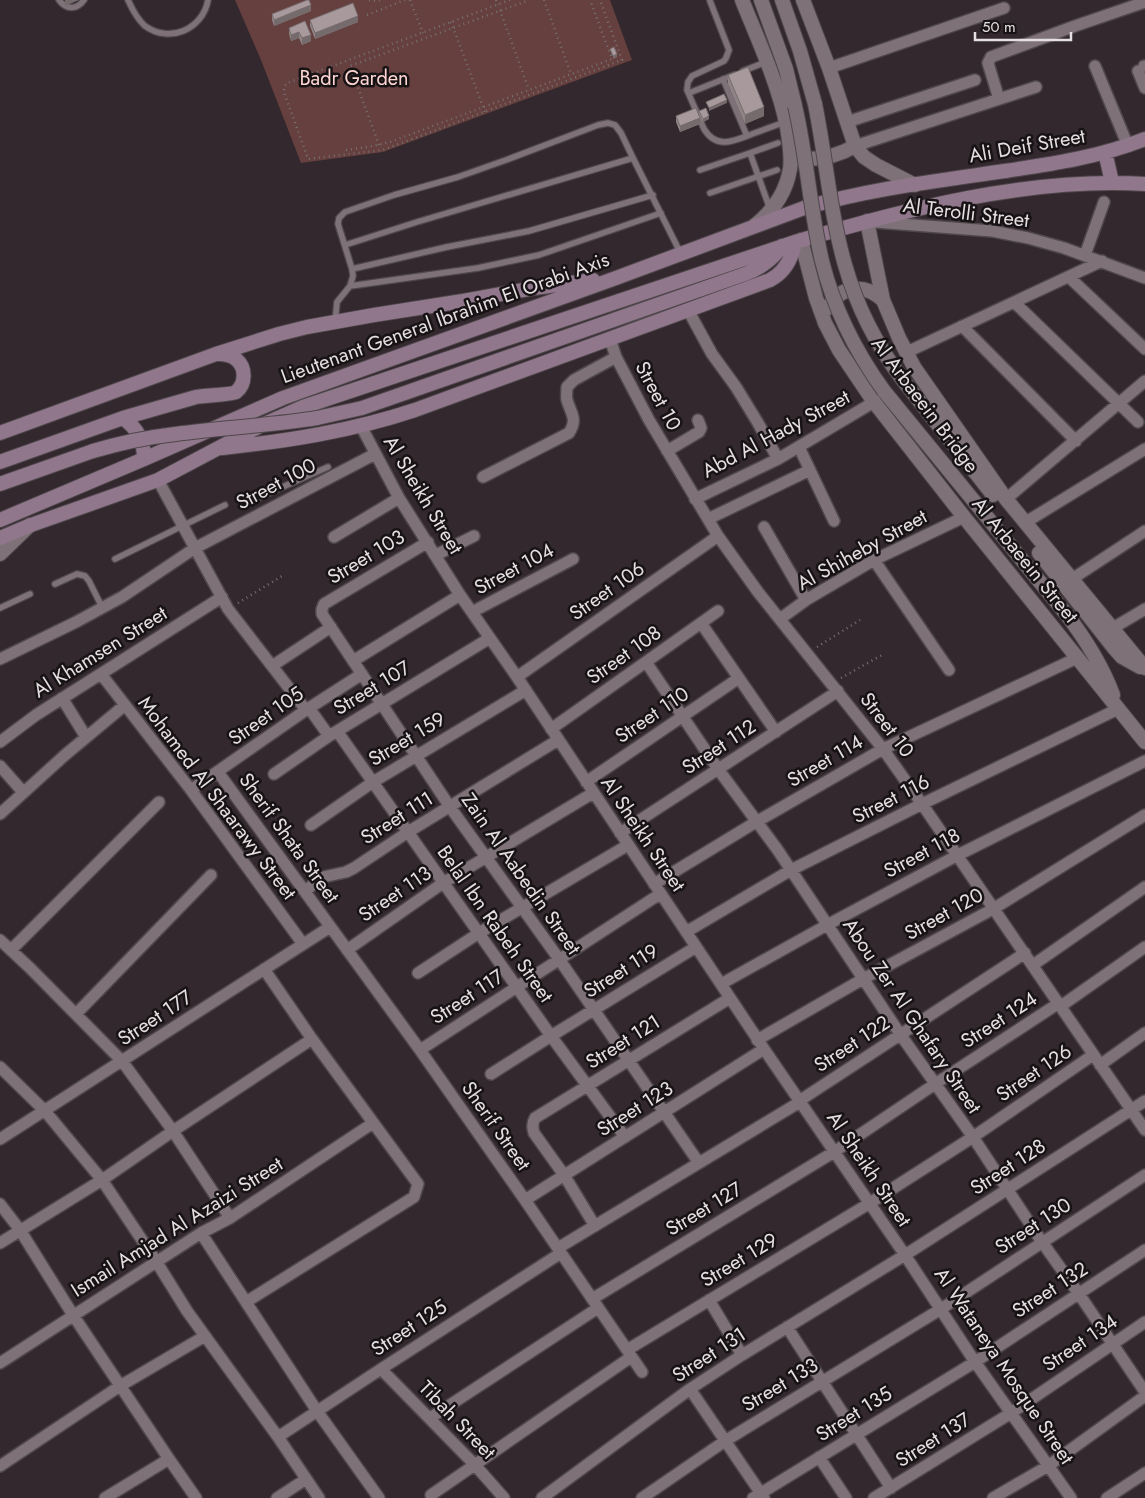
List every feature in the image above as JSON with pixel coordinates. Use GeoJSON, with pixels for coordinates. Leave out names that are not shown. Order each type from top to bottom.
{"type":"FeatureCollection","features":[{"type":"Feature","properties":{"kind":"main road","name":"Ali Deif Street"},"geometry":{"type":"LineString","coordinates":[[915,185],[1043,166],[1105,152],[1145,140]]}},
{"type":"Feature","properties":{"kind":"main road"},"geometry":{"type":"LineString","coordinates":[[1105,152],[1112,182]]}},
{"type":"Feature","properties":{"kind":"main road","name":"Lieutenant General Ibrahim El Orabi Axis"},"geometry":{"type":"LineString","coordinates":[[0,538],[31,525],[158,480],[260,426],[303,407],[793,243],[867,221],[988,195],[1054,186],[1112,182],[1145,184]]}},
{"type":"Feature","properties":{"kind":"main road","name":"Lieutenant General Ibrahim El Orabi Axis"},"geometry":{"type":"LineString","coordinates":[[0,520],[310,387],[616,278],[804,208],[887,188],[915,185]]}},
{"type":"Feature","properties":{"kind":"main road"},"geometry":{"type":"LineString","coordinates":[[217,449],[288,440],[361,426],[415,410],[770,280],[786,267],[793,253],[793,243]]}},
{"type":"Feature","properties":{"kind":"main road"},"geometry":{"type":"LineString","coordinates":[[0,484],[93,451],[134,440],[317,418],[362,408],[745,274],[770,261],[793,243]]}},
{"type":"Feature","properties":{"kind":"main road"},"geometry":{"type":"LineString","coordinates":[[0,433],[216,354],[279,334],[335,322],[534,288],[616,278]]}},
{"type":"Feature","properties":{"kind":"main road"},"geometry":{"type":"LineString","coordinates":[[0,462],[123,418],[196,397],[236,392],[243,381],[244,375],[241,364],[228,355],[216,354]]}},
{"type":"Feature","properties":{"kind":"main road"},"geometry":{"type":"LineString","coordinates":[[123,418],[140,435],[144,459]]}},
{"type":"Feature","properties":{"kind":"street"},"geometry":{"type":"LineString","coordinates":[[742,0],[778,91],[786,122],[791,158],[785,189],[770,211],[750,228]]}},
{"type":"Feature","properties":{"kind":"street","name":"Al Arbaeein Bridge"},"geometry":{"type":"LineString","coordinates":[[761,0],[786,69],[796,106],[817,234],[834,300],[849,335],[865,364],[884,391],[1080,632],[1102,669],[1118,708]]}},
{"type":"Feature","properties":{"kind":"street","name":"Al Arbaeein Bridge"},"geometry":{"type":"LineString","coordinates":[[782,0],[800,51],[815,104],[836,228],[845,265],[858,302],[875,337],[903,380],[1114,648],[1122,657],[1145,669]]}},
{"type":"Feature","properties":{"kind":"street"},"geometry":{"type":"LineString","coordinates":[[803,0],[829,68],[855,146],[864,157],[876,165],[915,185]]}},
{"type":"Feature","properties":{"kind":"street"},"geometry":{"type":"LineString","coordinates":[[999,99],[988,63],[991,57],[1145,2]]}},
{"type":"Feature","properties":{"kind":"street"},"geometry":{"type":"LineString","coordinates":[[829,68],[1004,8]]}},
{"type":"Feature","properties":{"kind":"street"},"geometry":{"type":"LineString","coordinates":[[1095,66],[1128,146]]}},
{"type":"Feature","properties":{"kind":"street"},"geometry":{"type":"LineString","coordinates":[[1142,68],[1145,88]]}},
{"type":"Feature","properties":{"kind":"street"},"geometry":{"type":"LineString","coordinates":[[847,122],[975,80]]}},
{"type":"Feature","properties":{"kind":"street"},"geometry":{"type":"LineString","coordinates":[[791,158],[813,159],[835,156],[855,146],[1036,87]]}},
{"type":"Feature","properties":{"kind":"street"},"geometry":{"type":"LineString","coordinates":[[1085,255],[1104,202]]}},
{"type":"Feature","properties":{"kind":"street","name":"Al Terolli Street"},"geometry":{"type":"LineString","coordinates":[[867,221],[992,231],[1028,238],[1085,255],[1145,278]]}},
{"type":"Feature","properties":{"kind":"street","name":"Al Arbaeein Street"},"geometry":{"type":"LineString","coordinates":[[867,221],[883,300],[899,338],[914,366],[1006,499],[1145,669]]}},
{"type":"Feature","properties":{"kind":"street","name":"Al Arbaeein Street"},"geometry":{"type":"LineString","coordinates":[[793,243],[825,323],[839,350],[874,402],[1145,742]]}},
{"type":"Feature","properties":{"kind":"street"},"geometry":{"type":"LineString","coordinates":[[907,352],[1102,261]]}},
{"type":"Feature","properties":{"kind":"street"},"geometry":{"type":"LineString","coordinates":[[1068,277],[1145,350]]}},
{"type":"Feature","properties":{"kind":"street"},"geometry":{"type":"LineString","coordinates":[[825,323],[826,315],[833,300],[846,291],[862,289],[870,291],[883,300]]}},
{"type":"Feature","properties":{"kind":"street"},"geometry":{"type":"LineString","coordinates":[[1014,302],[1138,422]]}},
{"type":"Feature","properties":{"kind":"street"},"geometry":{"type":"LineString","coordinates":[[688,310],[712,354],[736,387],[778,459]]}},
{"type":"Feature","properties":{"kind":"street"},"geometry":{"type":"LineString","coordinates":[[962,326],[1076,441]]}},
{"type":"Feature","properties":{"kind":"street","name":"Street 10"},"geometry":{"type":"LineString","coordinates":[[610,338],[616,357],[632,389],[718,536],[758,592],[883,749],[958,855],[1145,1130]]}},
{"type":"Feature","properties":{"kind":"street"},"geometry":{"type":"LineString","coordinates":[[483,476],[569,433],[573,426],[574,418],[567,398],[567,387],[574,380],[616,357]]}},
{"type":"Feature","properties":{"kind":"street"},"geometry":{"type":"LineString","coordinates":[[1006,499],[1145,381]]}},
{"type":"Feature","properties":{"kind":"street","name":"Abd Al Hady Street"},"geometry":{"type":"LineString","coordinates":[[695,499],[778,459],[874,402]]}},
{"type":"Feature","properties":{"kind":"street"},"geometry":{"type":"LineString","coordinates":[[667,451],[699,432],[701,428],[698,420]]}},
{"type":"Feature","properties":{"kind":"street","name":"Al Sheikh Street"},"geometry":{"type":"LineString","coordinates":[[361,426],[399,498],[460,595],[526,690],[760,1044],[905,1255]]}},
{"type":"Feature","properties":{"kind":"street"},"geometry":{"type":"LineString","coordinates":[[799,447],[834,521]]}},
{"type":"Feature","properties":{"kind":"street"},"geometry":{"type":"LineString","coordinates":[[1026,522],[1145,449]]}},
{"type":"Feature","properties":{"kind":"street","name":"Street 100"},"geometry":{"type":"LineString","coordinates":[[0,659],[122,597],[195,548],[375,454]]}},
{"type":"Feature","properties":{"kind":"street"},"geometry":{"type":"LineString","coordinates":[[708,519],[810,470]]}},
{"type":"Feature","properties":{"kind":"street","name":"Belal Ibn Rabeh Street"},"geometry":{"type":"LineString","coordinates":[[158,480],[228,609],[308,709],[333,734],[373,782],[551,1036],[625,1137]]}},
{"type":"Feature","properties":{"kind":"street"},"geometry":{"type":"LineString","coordinates":[[334,537],[399,498]]}},
{"type":"Feature","properties":{"kind":"street","name":"Al Shiheby Street"},"geometry":{"type":"LineString","coordinates":[[780,619],[806,600],[874,560],[964,517]]}},
{"type":"Feature","properties":{"kind":"street"},"geometry":{"type":"LineString","coordinates":[[0,554],[31,525]]}},
{"type":"Feature","properties":{"kind":"street"},"geometry":{"type":"LineString","coordinates":[[764,527],[806,600]]}},
{"type":"Feature","properties":{"kind":"street"},"geometry":{"type":"LineString","coordinates":[[1072,579],[1145,531]]}},
{"type":"Feature","properties":{"kind":"street"},"geometry":{"type":"LineString","coordinates":[[436,555],[474,536]]}},
{"type":"Feature","properties":{"kind":"street","name":"Street 106"},"geometry":{"type":"LineString","coordinates":[[517,677],[718,536]]}},
{"type":"Feature","properties":{"kind":"street","name":"Street 103"},"geometry":{"type":"LineString","coordinates":[[324,604],[428,542]]}},
{"type":"Feature","properties":{"kind":"street","name":"Street 104"},"geometry":{"type":"LineString","coordinates":[[472,612],[573,559]]}},
{"type":"Feature","properties":{"kind":"street"},"geometry":{"type":"LineString","coordinates":[[874,560],[949,670]]}},
{"type":"Feature","properties":{"kind":"street"},"geometry":{"type":"LineString","coordinates":[[353,660],[460,595]]}},
{"type":"Feature","properties":{"kind":"street","name":"Al Khamsen Street"},"geometry":{"type":"LineString","coordinates":[[0,742],[62,698],[222,597]]}},
{"type":"Feature","properties":{"kind":"street","name":"Zain Al Aabedin Street"},"geometry":{"type":"LineString","coordinates":[[324,604],[322,614],[450,807],[559,959],[699,1163]]}},
{"type":"Feature","properties":{"kind":"street"},"geometry":{"type":"LineString","coordinates":[[1113,628],[1145,609]]}},
{"type":"Feature","properties":{"kind":"street","name":"Street 108"},"geometry":{"type":"LineString","coordinates":[[551,729],[718,611]]}},
{"type":"Feature","properties":{"kind":"street"},"geometry":{"type":"LineString","coordinates":[[701,623],[776,732]]}},
{"type":"Feature","properties":{"kind":"street"},"geometry":{"type":"LineString","coordinates":[[272,666],[331,627]]}},
{"type":"Feature","properties":{"kind":"street","name":"Street 107"},"geometry":{"type":"LineString","coordinates":[[274,774],[333,734],[490,638]]}},
{"type":"Feature","properties":{"kind":"street","name":"Street 114"},"geometry":{"type":"LineString","coordinates":[[657,889],[756,822],[883,749],[1077,658]]}},
{"type":"Feature","properties":{"kind":"street","name":"Abou Zer Al Ghafary Street"},"geometry":{"type":"LineString","coordinates":[[646,662],[718,770],[791,870],[900,1034],[973,1137],[1042,1242],[1145,1392]]}},
{"type":"Feature","properties":{"kind":"street","name":"Mohamed Al Shaarawy Street"},"geometry":{"type":"LineString","coordinates":[[101,674],[191,790],[304,944]]}},
{"type":"Feature","properties":{"kind":"street","name":"Street 105"},"geometry":{"type":"LineString","coordinates":[[191,790],[362,674]]}},
{"type":"Feature","properties":{"kind":"street","name":"Street 110"},"geometry":{"type":"LineString","coordinates":[[586,782],[739,678]]}},
{"type":"Feature","properties":{"kind":"street","name":"Street 112"},"geometry":{"type":"LineString","coordinates":[[620,834],[776,732],[834,687]]}},
{"type":"Feature","properties":{"kind":"street","name":"Street 159"},"geometry":{"type":"LineString","coordinates":[[311,825],[373,782],[526,690]]}},
{"type":"Feature","properties":{"kind":"street"},"geometry":{"type":"LineString","coordinates":[[62,698],[86,737]]}},
{"type":"Feature","properties":{"kind":"street"},"geometry":{"type":"LineString","coordinates":[[0,814],[86,737],[125,705]]}},
{"type":"Feature","properties":{"kind":"street","name":"Street 116"},"geometry":{"type":"LineString","coordinates":[[686,932],[791,870],[1118,708]]}},
{"type":"Feature","properties":{"kind":"street","name":"Street 111"},"geometry":{"type":"LineString","coordinates":[[305,891],[323,877],[346,872],[354,868],[408,832],[558,740]]}},
{"type":"Feature","properties":{"kind":"street","name":"Street 118"},"geometry":{"type":"LineString","coordinates":[[721,984],[958,855],[1145,761]]}},
{"type":"Feature","properties":{"kind":"street"},"geometry":{"type":"LineString","coordinates":[[0,766],[23,792]]}},
{"type":"Feature","properties":{"kind":"street","name":"Sherif Shata Street"},"geometry":{"type":"LineString","coordinates":[[218,772],[330,927]]}},
{"type":"Feature","properties":{"kind":"street","name":"Street 113"},"geometry":{"type":"LineString","coordinates":[[347,950],[443,883],[593,794]]}},
{"type":"Feature","properties":{"kind":"street"},"geometry":{"type":"LineString","coordinates":[[10,950],[159,802]]}},
{"type":"Feature","properties":{"kind":"street","name":"Street 120"},"geometry":{"type":"LineString","coordinates":[[760,1044],[863,979],[993,909],[1145,815]]}},
{"type":"Feature","properties":{"kind":"street"},"geometry":{"type":"LineString","coordinates":[[418,974],[479,933],[628,845]]}},
{"type":"Feature","properties":{"kind":"street"},"geometry":{"type":"LineString","coordinates":[[76,1014],[212,876]]}},
{"type":"Feature","properties":{"kind":"street"},"geometry":{"type":"LineString","coordinates":[[1033,965],[1145,887]]}},
{"type":"Feature","properties":{"kind":"street","name":"Street 117"},"geometry":{"type":"LineString","coordinates":[[420,1050],[559,959],[657,889]]}},
{"type":"Feature","properties":{"kind":"street","name":"Street 177"},"geometry":{"type":"LineString","coordinates":[[0,1139],[330,927]]}},
{"type":"Feature","properties":{"kind":"street","name":"Sherif Street"},"geometry":{"type":"LineString","coordinates":[[330,927],[420,1050],[629,1353]]}},
{"type":"Feature","properties":{"kind":"street"},"geometry":{"type":"LineString","coordinates":[[0,940],[122,1061],[173,1131],[230,1218]]}},
{"type":"Feature","properties":{"kind":"street","name":"Street 119"},"geometry":{"type":"LineString","coordinates":[[491,1074],[696,947]]}},
{"type":"Feature","properties":{"kind":"street","name":"Street 124"},"geometry":{"type":"LineString","coordinates":[[834,1152],[1145,947]]}},
{"type":"Feature","properties":{"kind":"street","name":"Street 122"},"geometry":{"type":"LineString","coordinates":[[800,1101],[1025,953]]}},
{"type":"Feature","properties":{"kind":"street"},"geometry":{"type":"LineString","coordinates":[[246,1302],[414,1197],[418,1184],[264,970]]}},
{"type":"Feature","properties":{"kind":"street","name":"Street 121"},"geometry":{"type":"LineString","coordinates":[[564,1175],[534,1133],[532,1122],[730,998]]}},
{"type":"Feature","properties":{"kind":"street"},"geometry":{"type":"LineString","coordinates":[[1100,1065],[1145,1033]]}},
{"type":"Feature","properties":{"kind":"street"},"geometry":{"type":"LineString","coordinates":[[0,1243],[102,1180],[312,1039]]}},
{"type":"Feature","properties":{"kind":"street","name":"Street 123"},"geometry":{"type":"LineString","coordinates":[[525,1200],[664,1112],[760,1044]]}},
{"type":"Feature","properties":{"kind":"street","name":"Street 126"},"geometry":{"type":"LineString","coordinates":[[870,1203],[973,1137],[1093,1055]]}},
{"type":"Feature","properties":{"kind":"street"},"geometry":{"type":"LineString","coordinates":[[0,1067],[45,1111],[102,1180],[204,1336],[278,1437],[319,1498]]}},
{"type":"Feature","properties":{"kind":"street","name":"Street 125"},"geometry":{"type":"LineString","coordinates":[[278,1437],[595,1226],[800,1101]]}},
{"type":"Feature","properties":{"kind":"street","name":"Street 128"},"geometry":{"type":"LineString","coordinates":[[905,1255],[1145,1101]]}},
{"type":"Feature","properties":{"kind":"street","name":"Ismail Amjad Al Azaizi Street"},"geometry":{"type":"LineString","coordinates":[[0,1363],[156,1261],[201,1233],[230,1218],[373,1122]]}},
{"type":"Feature","properties":{"kind":"street","name":"Street 127"},"geometry":{"type":"LineString","coordinates":[[430,1418],[595,1303],[834,1152]]}},
{"type":"Feature","properties":{"kind":"street"},"geometry":{"type":"LineString","coordinates":[[564,1175],[595,1226]]}},
{"type":"Feature","properties":{"kind":"street","name":"Street 130"},"geometry":{"type":"LineString","coordinates":[[941,1309],[1145,1175]]}},
{"type":"Feature","properties":{"kind":"street","name":"Street 129"},"geometry":{"type":"LineString","coordinates":[[431,1495],[629,1353],[709,1300],[870,1203]]}},
{"type":"Feature","properties":{"kind":"street"},"geometry":{"type":"LineString","coordinates":[[0,1204],[20,1230],[73,1316],[196,1498]]}},
{"type":"Feature","properties":{"kind":"street"},"geometry":{"type":"LineString","coordinates":[[201,1233],[317,1411],[379,1498]]}},
{"type":"Feature","properties":{"kind":"street","name":"Street 132"},"geometry":{"type":"LineString","coordinates":[[975,1362],[1145,1250]]}},
{"type":"Feature","properties":{"kind":"street","name":"Al Wataneya Mosque Street"},"geometry":{"type":"LineString","coordinates":[[905,1255],[975,1362],[1071,1498]]}},
{"type":"Feature","properties":{"kind":"street","name":"Street 131"},"geometry":{"type":"LineString","coordinates":[[542,1498],[690,1389],[905,1255]]}},
{"type":"Feature","properties":{"kind":"street"},"geometry":{"type":"LineString","coordinates":[[709,1300],[742,1355]]}},
{"type":"Feature","properties":{"kind":"street","name":"Street 133"},"geometry":{"type":"LineString","coordinates":[[647,1497],[725,1441],[941,1309]]}},
{"type":"Feature","properties":{"kind":"street","name":"Street 134"},"geometry":{"type":"LineString","coordinates":[[1011,1413],[1145,1322]]}},
{"type":"Feature","properties":{"kind":"street"},"geometry":{"type":"LineString","coordinates":[[787,1328],[891,1488]]}},
{"type":"Feature","properties":{"kind":"street"},"geometry":{"type":"LineString","coordinates":[[0,1466],[120,1386],[204,1336]]}},
{"type":"Feature","properties":{"kind":"street"},"geometry":{"type":"LineString","coordinates":[[629,1353],[642,1372]]}},
{"type":"Feature","properties":{"kind":"street","name":"Street 135"},"geometry":{"type":"LineString","coordinates":[[759,1496],[819,1457],[975,1362]]}},
{"type":"Feature","properties":{"kind":"street","name":"Tibah Street"},"geometry":{"type":"LineString","coordinates":[[381,1368],[475,1465],[504,1498]]}},
{"type":"Feature","properties":{"kind":"street"},"geometry":{"type":"LineString","coordinates":[[690,1389],[759,1496]]}},
{"type":"Feature","properties":{"kind":"street"},"geometry":{"type":"LineString","coordinates":[[993,1498],[1048,1466],[1145,1396]]}},
{"type":"Feature","properties":{"kind":"street","name":"Street 137"},"geometry":{"type":"LineString","coordinates":[[874,1498],[1011,1413]]}},
{"type":"Feature","properties":{"kind":"street"},"geometry":{"type":"LineString","coordinates":[[819,1457],[846,1498]]}},
{"type":"Feature","properties":{"kind":"street"},"geometry":{"type":"LineString","coordinates":[[105,1498],[169,1459]]}},
{"type":"Feature","properties":{"kind":"street"},"geometry":{"type":"LineString","coordinates":[[1107,1498],[1145,1473]]}},
{"type":"Feature","properties":{"kind":"street"},"geometry":{"type":"LineString","coordinates":[[277,1498],[306,1478]]}},
{"type":"Feature","properties":{"kind":"lane"},"geometry":{"type":"LineString","coordinates":[[59,0],[70,8],[78,6],[84,0]]}},
{"type":"Feature","properties":{"kind":"lane"},"geometry":{"type":"LineString","coordinates":[[128,0],[134,13],[144,25],[157,32],[171,34],[186,30],[197,22],[206,10],[208,0]]}},
{"type":"Feature","properties":{"kind":"lane"},"geometry":{"type":"LineString","coordinates":[[710,2],[729,50],[724,61],[692,76],[688,82],[688,93],[704,129],[710,137],[725,143],[786,122]]}},
{"type":"Feature","properties":{"kind":"lane"},"geometry":{"type":"LineString","coordinates":[[688,93],[766,62]]}},
{"type":"Feature","properties":{"kind":"lane"},"geometry":{"type":"LineString","coordinates":[[723,79],[747,136]]}},
{"type":"Feature","properties":{"kind":"lane"},"geometry":{"type":"LineString","coordinates":[[335,322],[337,302],[350,286],[353,276],[338,224],[339,218],[345,212],[506,160],[598,125],[608,123],[615,125],[621,133],[682,254]]}},
{"type":"Feature","properties":{"kind":"lane"},"geometry":{"type":"LineString","coordinates":[[700,170],[778,143]]}},
{"type":"Feature","properties":{"kind":"lane"},"geometry":{"type":"LineString","coordinates":[[750,153],[770,211]]}},
{"type":"Feature","properties":{"kind":"lane"},"geometry":{"type":"LineString","coordinates":[[345,245],[633,158]]}},
{"type":"Feature","properties":{"kind":"lane"},"geometry":{"type":"LineString","coordinates":[[710,193],[777,170]]}},
{"type":"Feature","properties":{"kind":"lane"},"geometry":{"type":"LineString","coordinates":[[352,269],[447,247],[529,231],[653,195]]}},
{"type":"Feature","properties":{"kind":"lane"},"geometry":{"type":"LineString","coordinates":[[350,286],[478,268],[538,255],[661,213]]}},
{"type":"Feature","properties":{"kind":"lane"},"geometry":{"type":"LineString","coordinates":[[260,497],[328,467]]}},
{"type":"Feature","properties":{"kind":"lane"},"geometry":{"type":"LineString","coordinates":[[300,479],[306,490]]}},
{"type":"Feature","properties":{"kind":"lane"},"geometry":{"type":"LineString","coordinates":[[115,559],[225,504]]}},
{"type":"Feature","properties":{"kind":"lane"},"geometry":{"type":"LineString","coordinates":[[55,584],[77,574],[85,576],[102,607]]}},
{"type":"Feature","properties":{"kind":"lane"},"geometry":{"type":"LineString","coordinates":[[0,608],[30,594]]}},
{"type":"Feature","properties":{"kind":"path"},"geometry":{"type":"LineString","coordinates":[[369,0],[380,0]]}},
{"type":"Feature","properties":{"kind":"path"},"geometry":{"type":"LineString","coordinates":[[368,15],[405,0]]}},
{"type":"Feature","properties":{"kind":"path"},"geometry":{"type":"LineString","coordinates":[[410,0],[423,33]]}},
{"type":"Feature","properties":{"kind":"path"},"geometry":{"type":"LineString","coordinates":[[496,0],[498,5]]}},
{"type":"Feature","properties":{"kind":"path"},"geometry":{"type":"LineString","coordinates":[[510,0],[289,82],[284,92],[308,159],[378,151],[622,60],[600,0]]}},
{"type":"Feature","properties":{"kind":"path"},"geometry":{"type":"LineString","coordinates":[[379,145],[350,66],[529,0]]}},
{"type":"Feature","properties":{"kind":"path"},"geometry":{"type":"LineString","coordinates":[[544,0],[571,74]]}},
{"type":"Feature","properties":{"kind":"path"},"geometry":{"type":"LineString","coordinates":[[346,150],[379,145],[612,59],[590,0]]}},
{"type":"Feature","properties":{"kind":"path"},"geometry":{"type":"LineString","coordinates":[[500,10],[529,90]]}},
{"type":"Feature","properties":{"kind":"path"},"geometry":{"type":"LineString","coordinates":[[451,22],[485,112]]}},
{"type":"Feature","properties":{"kind":"path"},"geometry":{"type":"LineString","coordinates":[[228,609],[282,576]]}},
{"type":"Feature","properties":{"kind":"path"},"geometry":{"type":"LineString","coordinates":[[807,654],[860,620]]}},
{"type":"Feature","properties":{"kind":"path"},"geometry":{"type":"LineString","coordinates":[[834,687],[882,655]]}},
{"type":"Feature","properties":{"kind":"green space","name":"Badr Garden"},"geometry":{"type":"Polygon","coordinates":[[[235,0],[610,0],[632,60],[383,152],[301,163],[261,60],[235,0]]]}},
{"type":"Feature","properties":{"kind":"building"},"geometry":{"type":"Polygon","coordinates":[[[309,0],[311,5],[274,20],[272,14],[309,0]]]}},
{"type":"Feature","properties":{"kind":"building"},"geometry":{"type":"Polygon","coordinates":[[[353,3],[358,16],[315,33],[310,20],[353,3]]]}},
{"type":"Feature","properties":{"kind":"building"},"geometry":{"type":"Polygon","coordinates":[[[305,21],[311,35],[302,38],[299,32],[291,35],[289,28],[305,21]]]}},
{"type":"Feature","properties":{"kind":"building"},"geometry":{"type":"Polygon","coordinates":[[[614,47],[617,54],[613,56],[610,49],[614,47]]]}},
{"type":"Feature","properties":{"kind":"building"},"geometry":{"type":"Polygon","coordinates":[[[748,67],[764,107],[745,115],[728,75],[748,67]]]}},
{"type":"Feature","properties":{"kind":"building"},"geometry":{"type":"Polygon","coordinates":[[[724,94],[727,100],[709,108],[706,102],[724,94]]]}},
{"type":"Feature","properties":{"kind":"building"},"geometry":{"type":"Polygon","coordinates":[[[696,108],[700,118],[680,126],[676,116],[696,108]]]}},
{"type":"Feature","properties":{"kind":"building"},"geometry":{"type":"Polygon","coordinates":[[[706,108],[709,116],[703,119],[699,111],[706,108]]]}}]}
